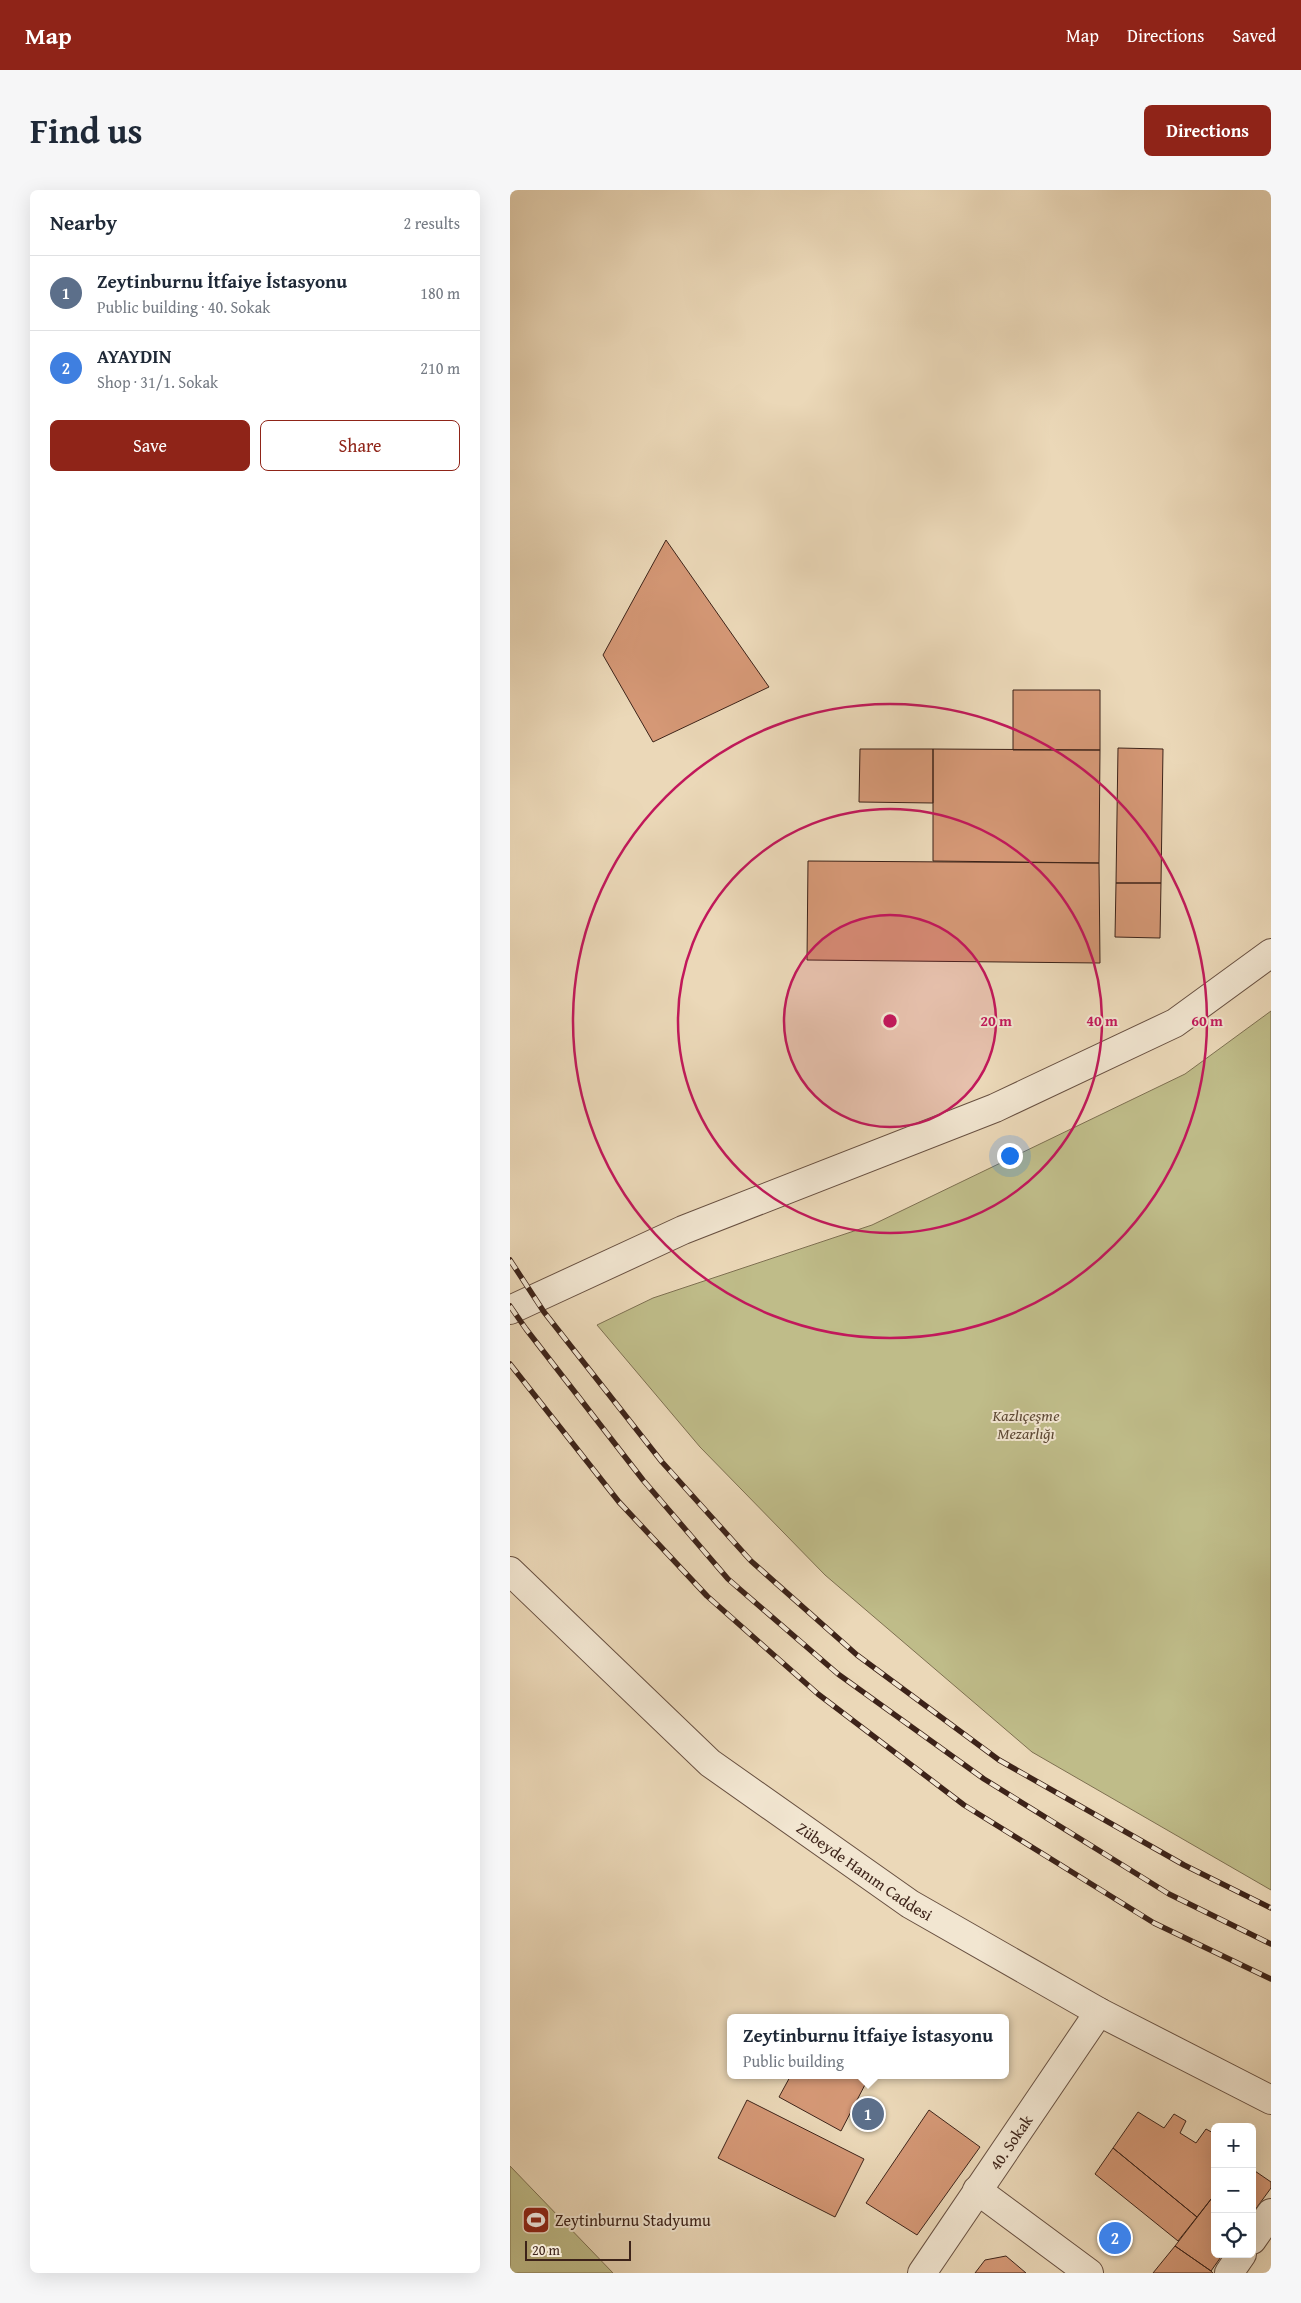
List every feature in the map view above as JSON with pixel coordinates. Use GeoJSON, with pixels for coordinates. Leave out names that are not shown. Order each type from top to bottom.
{"type":"FeatureCollection","features":[{"type":"Feature","properties":{"kind":"street"},"geometry":{"type":"LineString","coordinates":[[510,1310],[683,1230],[995,1108],[1175,1022],[1271,953]]}},
{"type":"Feature","properties":{"kind":"street","name":"Zübeyde Hanım Caddesi"},"geometry":{"type":"LineString","coordinates":[[510,1571],[710,1763],[910,1904],[1099,2012],[1271,2100]]}},
{"type":"Feature","properties":{"kind":"street","name":"40. Sokak"},"geometry":{"type":"LineString","coordinates":[[922,2273],[1099,2012]]}},
{"type":"Feature","properties":{"kind":"street"},"geometry":{"type":"LineString","coordinates":[[977,2190],[1089,2273]]}},
{"type":"Feature","properties":{"kind":"street"},"geometry":{"type":"LineString","coordinates":[[1256,2234],[1271,2213]]}},
{"type":"Feature","properties":{"kind":"street"},"geometry":{"type":"LineString","coordinates":[[1229,2273],[1239,2258]]}},
{"type":"Feature","properties":{"kind":"green space","name":"Kazlıçeşme Mezarlığı"},"geometry":{"type":"Polygon","coordinates":[[[1271,1011],[1271,1890],[1032,1752],[825,1575],[700,1447],[597,1325],[653,1298],[872,1225],[1185,1074],[1271,1011]]]}},
{"type":"Feature","properties":{"kind":"green space","name":"Zeytinburnu Stadyumu"},"geometry":{"type":"Polygon","coordinates":[[[510,2166],[613,2273],[510,2273],[510,2166]]]}},
{"type":"Feature","properties":{"kind":"building"},"geometry":{"type":"Polygon","coordinates":[[[666,540],[769,687],[653,742],[603,655],[666,540]]]}},
{"type":"Feature","properties":{"kind":"building"},"geometry":{"type":"Polygon","coordinates":[[[1013,690],[1100,690],[1100,750],[1013,750],[1013,690]]]}},
{"type":"Feature","properties":{"kind":"building"},"geometry":{"type":"Polygon","coordinates":[[[1118,748],[1163,749],[1161,883],[1116,883],[1118,748]]]}},
{"type":"Feature","properties":{"kind":"building"},"geometry":{"type":"Polygon","coordinates":[[[860,749],[933,749],[933,803],[859,802],[860,749]]]}},
{"type":"Feature","properties":{"kind":"building"},"geometry":{"type":"Polygon","coordinates":[[[933,749],[1100,750],[1099,863],[933,861],[933,749]]]}},
{"type":"Feature","properties":{"kind":"building"},"geometry":{"type":"Polygon","coordinates":[[[808,861],[1099,863],[1100,963],[807,960],[808,861]]]}},
{"type":"Feature","properties":{"kind":"building"},"geometry":{"type":"Polygon","coordinates":[[[1116,883],[1161,883],[1160,938],[1115,937],[1116,883]]]}},
{"type":"Feature","properties":{"kind":"building"},"geometry":{"type":"Polygon","coordinates":[[[789,2079],[868,2079],[841,2131],[779,2097],[789,2079]]]}},
{"type":"Feature","properties":{"kind":"building"},"geometry":{"type":"Polygon","coordinates":[[[747,2100],[864,2159],[835,2217],[718,2158],[747,2100]]]}},
{"type":"Feature","properties":{"kind":"building"},"geometry":{"type":"Polygon","coordinates":[[[929,2110],[980,2147],[917,2235],[866,2203],[929,2110]]]}},
{"type":"Feature","properties":{"kind":"building"},"geometry":{"type":"Polygon","coordinates":[[[1138,2112],[1164,2128],[1174,2114],[1186,2121],[1180,2133],[1196,2143],[1206,2129],[1211,2132],[1211,2199],[1197,2217],[1113,2148],[1138,2112]]]}},
{"type":"Feature","properties":{"kind":"building"},"geometry":{"type":"Polygon","coordinates":[[[1113,2148],[1197,2217],[1178,2241],[1095,2174],[1113,2148]]]}},
{"type":"Feature","properties":{"kind":"building"},"geometry":{"type":"Polygon","coordinates":[[[1256,2172],[1271,2182],[1271,2188],[1256,2209],[1256,2172]]]}},
{"type":"Feature","properties":{"kind":"building"},"geometry":{"type":"Polygon","coordinates":[[[1211,2199],[1211,2258],[1220,2258],[1211,2271],[1175,2246],[1211,2199]]]}},
{"type":"Feature","properties":{"kind":"building"},"geometry":{"type":"Polygon","coordinates":[[[1175,2246],[1211,2271],[1213,2273],[1153,2273],[1175,2246]]]}},
{"type":"Feature","properties":{"kind":"building"},"geometry":{"type":"Polygon","coordinates":[[[1006,2256],[1026,2273],[975,2273],[985,2260],[1006,2256]]]}},
{"type":"Feature","properties":{"kind":"railway"},"geometry":{"type":"LineString","coordinates":[[510,1260],[544,1312],[662,1462],[751,1561],[857,1655],[999,1760],[1184,1865],[1271,1908]]}},
{"type":"Feature","properties":{"kind":"railway"},"geometry":{"type":"LineString","coordinates":[[510,1306],[643,1480],[728,1579],[838,1674],[984,1779],[1169,1894],[1271,1944]]}},
{"type":"Feature","properties":{"kind":"railway"},"geometry":{"type":"LineString","coordinates":[[510,1364],[619,1502],[707,1596],[818,1694],[964,1805],[1154,1923],[1271,1979]]}},
{"type":"Feature","properties":{"kind":"place","name":"Zeytinburnu İtfaiye İstasyonu"},"geometry":{"type":"Point","coordinates":[868,2114]}},
{"type":"Feature","properties":{"kind":"place","name":"Zeytinburnu Stadyumu"},"geometry":{"type":"Point","coordinates":[536,2220]}},
{"type":"Feature","properties":{"kind":"place","name":"AYAYDIN"},"geometry":{"type":"Point","coordinates":[1115,2238]}}]}
